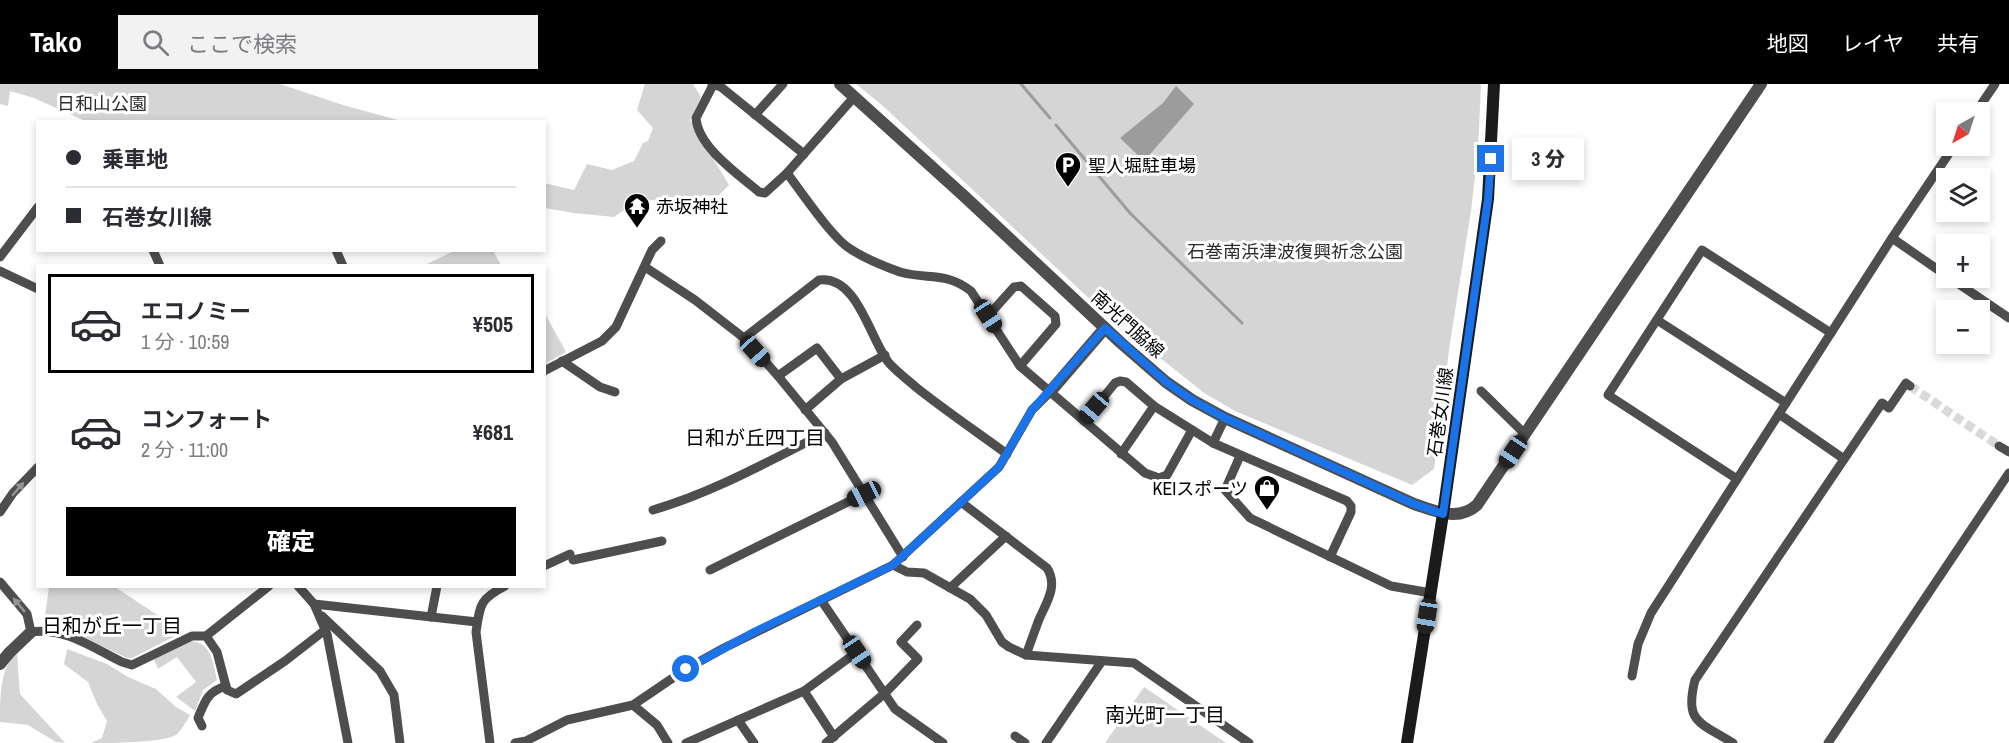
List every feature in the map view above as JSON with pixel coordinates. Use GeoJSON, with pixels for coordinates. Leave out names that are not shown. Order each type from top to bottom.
{"type":"FeatureCollection","features":[{"type":"Feature","properties":{"kind":"main road","name":"石巻女川線"},"geometry":{"type":"LineString","coordinates":[[1407,743],[1443,514],[1488,199],[1494,84]]}},
{"type":"Feature","properties":{"kind":"street"},"geometry":{"type":"LineString","coordinates":[[804,154],[721,87],[713,84],[696,118],[696,124],[713,152],[759,192],[765,193],[787,173],[804,154],[855,96]]}},
{"type":"Feature","properties":{"kind":"street"},"geometry":{"type":"LineString","coordinates":[[755,115],[783,84]]}},
{"type":"Feature","properties":{"kind":"street","name":"南光門脇線"},"geometry":{"type":"LineString","coordinates":[[840,84],[1166,382],[1192,400],[1225,418],[1414,504],[1443,514]]}},
{"type":"Feature","properties":{"kind":"street"},"geometry":{"type":"LineString","coordinates":[[1443,514],[1463,514],[1477,505],[1761,84]]}},
{"type":"Feature","properties":{"kind":"street"},"geometry":{"type":"LineString","coordinates":[[1983,102],[1995,84]]}},
{"type":"Feature","properties":{"kind":"street"},"geometry":{"type":"LineString","coordinates":[[1632,676],[1638,644],[1651,614],[1892,238],[1947,156]]}},
{"type":"Feature","properties":{"kind":"street"},"geometry":{"type":"LineString","coordinates":[[787,173],[837,238],[849,248],[899,272],[946,277],[960,283],[970,291],[1020,366],[1145,473],[1159,478],[1167,475],[1192,430]]}},
{"type":"Feature","properties":{"kind":"street"},"geometry":{"type":"LineString","coordinates":[[0,257],[36,210]]}},
{"type":"Feature","properties":{"kind":"street"},"geometry":{"type":"LineString","coordinates":[[1892,238],[1936,269]]}},
{"type":"Feature","properties":{"kind":"street"},"geometry":{"type":"LineString","coordinates":[[546,370],[602,341],[616,327],[652,250],[661,241]]}},
{"type":"Feature","properties":{"kind":"street"},"geometry":{"type":"LineString","coordinates":[[1737,479],[1608,395],[1702,250],[1831,333]]}},
{"type":"Feature","properties":{"kind":"street"},"geometry":{"type":"LineString","coordinates":[[645,267],[695,300],[744,338],[778,376],[825,433],[903,556]]}},
{"type":"Feature","properties":{"kind":"street"},"geometry":{"type":"LineString","coordinates":[[0,271],[36,288]]}},
{"type":"Feature","properties":{"kind":"street"},"geometry":{"type":"LineString","coordinates":[[744,338],[819,280],[843,286],[874,333],[889,363],[929,397],[1007,454]]}},
{"type":"Feature","properties":{"kind":"street"},"geometry":{"type":"LineString","coordinates":[[988,316],[1014,286],[1021,286],[1054,316],[1056,324],[1020,366]]}},
{"type":"Feature","properties":{"kind":"street"},"geometry":{"type":"LineString","coordinates":[[1964,288],[2009,318]]}},
{"type":"Feature","properties":{"kind":"street"},"geometry":{"type":"LineString","coordinates":[[1657,320],[1786,403]]}},
{"type":"Feature","properties":{"kind":"street"},"geometry":{"type":"LineString","coordinates":[[515,743],[526,741],[567,720],[633,705],[686,669],[756,631],[893,565],[993,474],[1032,410],[1105,328]]}},
{"type":"Feature","properties":{"kind":"street"},"geometry":{"type":"LineString","coordinates":[[778,376],[817,348],[841,379]]}},
{"type":"Feature","properties":{"kind":"street"},"geometry":{"type":"LineString","coordinates":[[805,410],[841,379],[885,356]]}},
{"type":"Feature","properties":{"kind":"street"},"geometry":{"type":"LineString","coordinates":[[562,361],[600,387],[615,392]]}},
{"type":"Feature","properties":{"kind":"street"},"geometry":{"type":"LineString","coordinates":[[1084,421],[1115,383],[1126,382],[1154,406],[1213,443],[1347,501],[1351,506],[1351,512],[1330,557]]}},
{"type":"Feature","properties":{"kind":"street"},"geometry":{"type":"LineString","coordinates":[[1733,743],[1698,720],[1691,711],[1690,699],[1695,680],[1882,403],[1888,408],[1906,383],[1910,386]]}},
{"type":"Feature","properties":{"kind":"street"},"geometry":{"type":"LineString","coordinates":[[1481,391],[1525,434]]}},
{"type":"Feature","properties":{"kind":"street"},"geometry":{"type":"LineString","coordinates":[[1121,454],[1154,406]]}},
{"type":"Feature","properties":{"kind":"street"},"geometry":{"type":"LineString","coordinates":[[1779,414],[1844,459]]}},
{"type":"Feature","properties":{"kind":"street"},"geometry":{"type":"LineString","coordinates":[[1213,443],[1225,418]]}},
{"type":"Feature","properties":{"kind":"street"},"geometry":{"type":"LineString","coordinates":[[653,510],[683,501],[720,485],[825,433]]}},
{"type":"Feature","properties":{"kind":"street"},"geometry":{"type":"LineString","coordinates":[[1999,446],[2009,452]]}},
{"type":"Feature","properties":{"kind":"street"},"geometry":{"type":"LineString","coordinates":[[1240,456],[1225,490],[1250,518],[1391,586],[1431,593]]}},
{"type":"Feature","properties":{"kind":"street"},"geometry":{"type":"LineString","coordinates":[[0,512],[36,469]]}},
{"type":"Feature","properties":{"kind":"street"},"geometry":{"type":"LineString","coordinates":[[1827,743],[2009,473]]}},
{"type":"Feature","properties":{"kind":"street"},"geometry":{"type":"LineString","coordinates":[[710,570],[864,494]]}},
{"type":"Feature","properties":{"kind":"street"},"geometry":{"type":"LineString","coordinates":[[961,502],[1047,568],[1052,576],[1050,596],[1026,655]]}},
{"type":"Feature","properties":{"kind":"street"},"geometry":{"type":"LineString","coordinates":[[950,588],[1006,536]]}},
{"type":"Feature","properties":{"kind":"street"},"geometry":{"type":"LineString","coordinates":[[546,565],[571,557],[662,541]]}},
{"type":"Feature","properties":{"kind":"street"},"geometry":{"type":"LineString","coordinates":[[893,565],[907,572],[924,573],[970,599],[986,615],[1002,642],[1026,655],[1134,663],[1249,743]]}},
{"type":"Feature","properties":{"kind":"street"},"geometry":{"type":"LineString","coordinates":[[0,582],[27,614],[31,632]]}},
{"type":"Feature","properties":{"kind":"street"},"geometry":{"type":"LineString","coordinates":[[0,664],[31,632],[49,630],[71,636],[122,662],[132,664],[192,636],[206,636],[266,588]]}},
{"type":"Feature","properties":{"kind":"street"},"geometry":{"type":"LineString","coordinates":[[300,588],[387,681],[394,695],[400,743]]}},
{"type":"Feature","properties":{"kind":"street"},"geometry":{"type":"LineString","coordinates":[[431,617],[437,588]]}},
{"type":"Feature","properties":{"kind":"street"},"geometry":{"type":"LineString","coordinates":[[490,743],[476,632],[478,613],[487,596],[501,588]]}},
{"type":"Feature","properties":{"kind":"street"},"geometry":{"type":"LineString","coordinates":[[821,600],[895,709],[936,740],[944,743]]}},
{"type":"Feature","properties":{"kind":"street"},"geometry":{"type":"LineString","coordinates":[[316,608],[477,622]]}},
{"type":"Feature","properties":{"kind":"street"},"geometry":{"type":"LineString","coordinates":[[316,608],[325,630],[348,743]]}},
{"type":"Feature","properties":{"kind":"street"},"geometry":{"type":"LineString","coordinates":[[804,691],[830,740],[885,693],[918,659],[901,642],[917,625]]}},
{"type":"Feature","properties":{"kind":"street"},"geometry":{"type":"LineString","coordinates":[[206,636],[217,652],[227,690],[236,694],[285,661],[325,630]]}},
{"type":"Feature","properties":{"kind":"street"},"geometry":{"type":"LineString","coordinates":[[686,743],[804,691],[857,652]]}},
{"type":"Feature","properties":{"kind":"street"},"geometry":{"type":"LineString","coordinates":[[1046,743],[1102,661]]}},
{"type":"Feature","properties":{"kind":"street"},"geometry":{"type":"LineString","coordinates":[[202,726],[198,718],[206,699],[214,690],[226,686]]}},
{"type":"Feature","properties":{"kind":"street"},"geometry":{"type":"LineString","coordinates":[[633,705],[657,725],[668,743]]}},
{"type":"Feature","properties":{"kind":"street"},"geometry":{"type":"LineString","coordinates":[[738,720],[754,743]]}},
{"type":"Feature","properties":{"kind":"street"},"geometry":{"type":"LineString","coordinates":[[1014,736],[1025,743]]}},
{"type":"Feature","properties":{"kind":"green space","name":"日和山公園"},"geometry":{"type":"Polygon","coordinates":[[[0,84],[280,84],[397,120],[83,120],[34,98],[10,91],[8,106],[0,104],[0,84]]]}},
{"type":"Feature","properties":{"kind":"green space"},"geometry":{"type":"Polygon","coordinates":[[[645,84],[693,84],[701,97],[690,120],[729,185],[719,195],[637,201],[614,217],[546,208],[546,183],[574,190],[587,164],[612,170],[634,161],[643,143],[648,141],[653,128],[637,110],[645,84]]]}},
{"type":"Feature","properties":{"kind":"green space","name":"石巻南浜津波復興祈念公園"},"geometry":{"type":"Polygon","coordinates":[[[856,84],[1481,84],[1478,151],[1471,211],[1450,343],[1434,469],[1412,485],[1235,411],[1204,393],[1134,337],[1128,324],[1118,313],[1107,306],[1093,302],[883,106],[856,84]]]}},
{"type":"Feature","properties":{"kind":"green space"},"geometry":{"type":"Polygon","coordinates":[[[452,252],[494,252],[500,264],[427,264],[452,252]]]}},
{"type":"Feature","properties":{"kind":"green space"},"geometry":{"type":"Polygon","coordinates":[[[546,316],[566,352],[546,363],[546,316]]]}},
{"type":"Feature","properties":{"kind":"green space"},"geometry":{"type":"Polygon","coordinates":[[[49,588],[117,588],[183,632],[132,658],[127,658],[70,631],[44,623],[49,588]]]}},
{"type":"Feature","properties":{"kind":"green space"},"geometry":{"type":"Polygon","coordinates":[[[190,641],[197,642],[207,649],[217,680],[203,690],[195,711],[176,697],[196,682],[177,657],[158,669],[154,659],[190,641]]]}},
{"type":"Feature","properties":{"kind":"green space"},"geometry":{"type":"Polygon","coordinates":[[[67,649],[107,664],[128,677],[156,689],[176,707],[190,715],[184,726],[176,735],[159,740],[91,743],[102,738],[107,721],[88,682],[64,664],[67,649]]]}},
{"type":"Feature","properties":{"kind":"green space"},"geometry":{"type":"Polygon","coordinates":[[[17,654],[20,694],[65,743],[56,742],[28,725],[0,722],[4,674],[11,659],[17,654]]]}},
{"type":"Feature","properties":{"kind":"green space"},"geometry":{"type":"Polygon","coordinates":[[[1144,687],[1226,743],[1105,743],[1144,687]]]}},
{"type":"Feature","properties":{"kind":"shaded area"},"geometry":{"type":"Polygon","coordinates":[[[1176,86],[1194,104],[1144,161],[1120,138],[1163,103],[1176,86]]]}},
{"type":"Feature","properties":{"kind":"waterway"},"geometry":{"type":"LineString","coordinates":[[1021,84],[1050,118]]}},
{"type":"Feature","properties":{"kind":"waterway"},"geometry":{"type":"LineString","coordinates":[[1056,125],[1130,213],[1242,323]]}},
{"type":"Feature","properties":{"kind":"tunnel"},"geometry":{"type":"LineString","coordinates":[[1910,386],[1999,446]]}},
{"type":"Feature","properties":{"kind":"place","name":"聖人堀駐車場"},"geometry":{"type":"Point","coordinates":[1068,188]}},
{"type":"Feature","properties":{"kind":"place","name":"赤坂神社"},"geometry":{"type":"Point","coordinates":[637,229]}},
{"type":"Feature","properties":{"kind":"place","name":"KEIスポーツ"},"geometry":{"type":"Point","coordinates":[1267,511]}},
{"type":"Feature","properties":{"kind":"district","name":"日和が丘四丁目"},"geometry":{"type":"Point","coordinates":[755,437]}},
{"type":"Feature","properties":{"kind":"district","name":"日和が丘一丁目"},"geometry":{"type":"Point","coordinates":[112,625]}},
{"type":"Feature","properties":{"kind":"district","name":"南光町一丁目"},"geometry":{"type":"Point","coordinates":[1165,714]}},
{"type":"Feature","properties":{"kind":"route"},"geometry":{"type":"LineString","coordinates":[[686,669],[756,631],[893,565],[993,474],[1032,410],[1105,328],[1166,382],[1192,400],[1225,418],[1414,504],[1443,514],[1488,199],[1491,159]]}}]}
